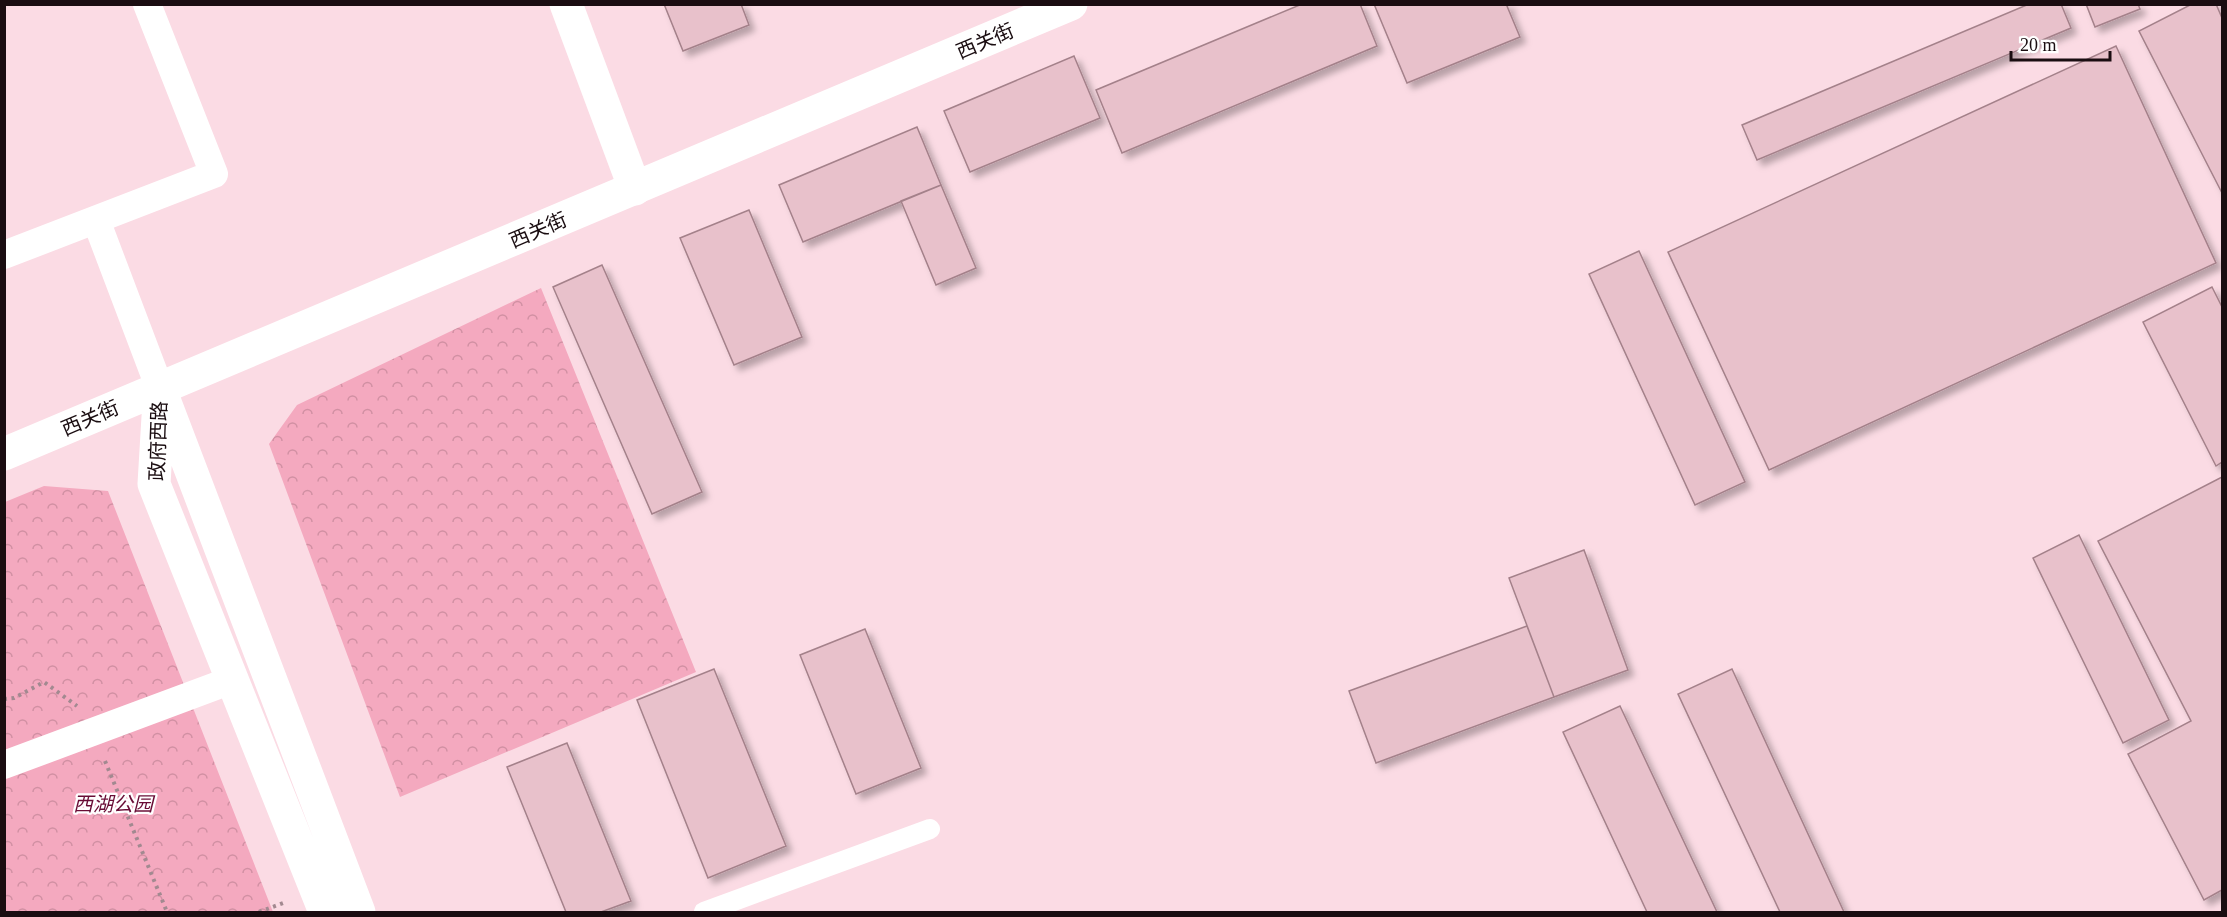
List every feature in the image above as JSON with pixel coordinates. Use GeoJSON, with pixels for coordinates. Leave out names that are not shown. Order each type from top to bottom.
{"type":"FeatureCollection","features":[{"type":"Feature","properties":{"kind":"street"},"geometry":{"type":"LineString","coordinates":[[4,255],[214,174],[147,4]]}},
{"type":"Feature","properties":{"kind":"street"},"geometry":{"type":"LineString","coordinates":[[566,4],[634,189]]}},
{"type":"Feature","properties":{"kind":"street","name":"西关街"},"geometry":{"type":"LineString","coordinates":[[4,454],[1071,4]]}},
{"type":"Feature","properties":{"kind":"street"},"geometry":{"type":"LineString","coordinates":[[96,220],[160,389]]}},
{"type":"Feature","properties":{"kind":"street","name":"政府西路"},"geometry":{"type":"LineString","coordinates":[[160,389],[154,484],[325,912]]}},
{"type":"Feature","properties":{"kind":"street","name":"政府西路"},"geometry":{"type":"LineString","coordinates":[[160,389],[359,912]]}},
{"type":"Feature","properties":{"kind":"street"},"geometry":{"type":"LineString","coordinates":[[4,765],[232,680]]}},
{"type":"Feature","properties":{"kind":"lane"},"geometry":{"type":"LineString","coordinates":[[704,912],[930,829]]}},
{"type":"Feature","properties":{"kind":"path"},"geometry":{"type":"LineString","coordinates":[[4,699],[14,698],[44,682],[76,705],[92,732],[167,912]]}},
{"type":"Feature","properties":{"kind":"green space"},"geometry":{"type":"Polygon","coordinates":[[[541,288],[696,672],[400,797],[269,444],[297,405],[541,288]]]}},
{"type":"Feature","properties":{"kind":"green space","name":"西湖公园"},"geometry":{"type":"Polygon","coordinates":[[[44,486],[108,491],[273,912],[5,912],[5,502],[44,486]]]}},
{"type":"Feature","properties":{"kind":"building"},"geometry":{"type":"Polygon","coordinates":[[[664,4],[741,4],[749,25],[683,51],[664,4]]]}},
{"type":"Feature","properties":{"kind":"building"},"geometry":{"type":"Polygon","coordinates":[[[1302,4],[1360,4],[1377,46],[1122,153],[1096,90],[1302,4]]]}},
{"type":"Feature","properties":{"kind":"building"},"geometry":{"type":"Polygon","coordinates":[[[1374,4],[1511,4],[1507,6],[1520,37],[1407,83],[1374,4]]]}},
{"type":"Feature","properties":{"kind":"building"},"geometry":{"type":"Polygon","coordinates":[[[2029,4],[2061,4],[2071,28],[1757,160],[1742,125],[2029,4]]]}},
{"type":"Feature","properties":{"kind":"building"},"geometry":{"type":"Polygon","coordinates":[[[2086,4],[2138,4],[2140,9],[2095,27],[2086,4]]]}},
{"type":"Feature","properties":{"kind":"building"},"geometry":{"type":"Polygon","coordinates":[[[2192,4],[2216,4],[2222,18],[2222,193],[2139,31],[2192,4]]]}},
{"type":"Feature","properties":{"kind":"building"},"geometry":{"type":"Polygon","coordinates":[[[2116,46],[2216,263],[1769,470],[1668,252],[2116,46]]]}},
{"type":"Feature","properties":{"kind":"building"},"geometry":{"type":"Polygon","coordinates":[[[1074,56],[1100,118],[970,172],[944,111],[1074,56]]]}},
{"type":"Feature","properties":{"kind":"building"},"geometry":{"type":"Polygon","coordinates":[[[917,127],[941,185],[803,242],[779,185],[917,127]]]}},
{"type":"Feature","properties":{"kind":"building"},"geometry":{"type":"Polygon","coordinates":[[[941,185],[976,268],[936,285],[901,201],[941,185]]]}},
{"type":"Feature","properties":{"kind":"building"},"geometry":{"type":"Polygon","coordinates":[[[749,210],[802,337],[734,365],[680,238],[749,210]]]}},
{"type":"Feature","properties":{"kind":"building"},"geometry":{"type":"Polygon","coordinates":[[[1639,251],[1745,482],[1695,505],[1589,274],[1639,251]]]}},
{"type":"Feature","properties":{"kind":"building"},"geometry":{"type":"Polygon","coordinates":[[[602,265],[702,492],[652,514],[553,287],[602,265]]]}},
{"type":"Feature","properties":{"kind":"building"},"geometry":{"type":"Polygon","coordinates":[[[2212,287],[2222,307],[2222,462],[2216,466],[2143,322],[2212,287]]]}},
{"type":"Feature","properties":{"kind":"building"},"geometry":{"type":"Polygon","coordinates":[[[2222,477],[2222,890],[2204,900],[2128,754],[2191,721],[2098,541],[2222,477]]]}},
{"type":"Feature","properties":{"kind":"building"},"geometry":{"type":"Polygon","coordinates":[[[2079,535],[2169,720],[2123,743],[2033,558],[2079,535]]]}},
{"type":"Feature","properties":{"kind":"building"},"geometry":{"type":"Polygon","coordinates":[[[1584,550],[1628,670],[1554,697],[1509,578],[1584,550]]]}},
{"type":"Feature","properties":{"kind":"building"},"geometry":{"type":"Polygon","coordinates":[[[1527,626],[1554,697],[1376,763],[1349,691],[1527,626]]]}},
{"type":"Feature","properties":{"kind":"building"},"geometry":{"type":"Polygon","coordinates":[[[865,629],[921,768],[856,794],[800,655],[865,629]]]}},
{"type":"Feature","properties":{"kind":"building"},"geometry":{"type":"Polygon","coordinates":[[[714,669],[786,846],[708,878],[637,700],[714,669]]]}},
{"type":"Feature","properties":{"kind":"building"},"geometry":{"type":"Polygon","coordinates":[[[1732,669],[1844,912],[1780,912],[1678,694],[1732,669]]]}},
{"type":"Feature","properties":{"kind":"building"},"geometry":{"type":"Polygon","coordinates":[[[1620,706],[1717,912],[1647,912],[1563,732],[1620,706]]]}},
{"type":"Feature","properties":{"kind":"building"},"geometry":{"type":"Polygon","coordinates":[[[567,743],[631,901],[601,912],[566,912],[507,767],[567,743]]]}}]}
